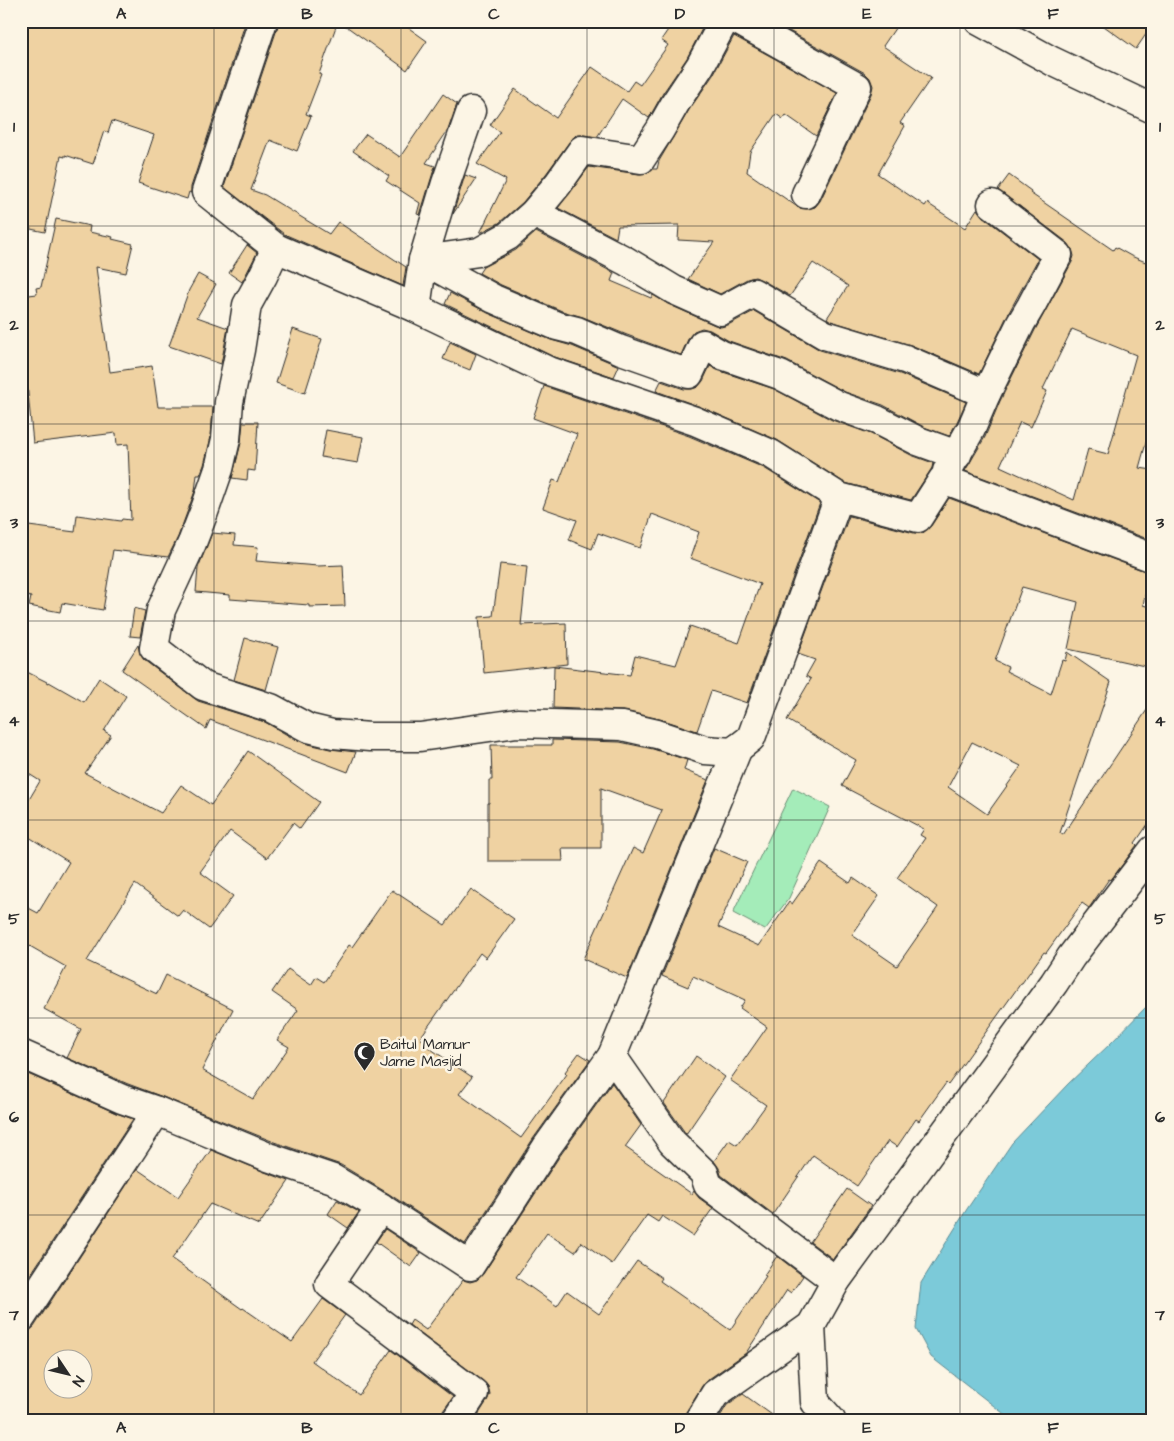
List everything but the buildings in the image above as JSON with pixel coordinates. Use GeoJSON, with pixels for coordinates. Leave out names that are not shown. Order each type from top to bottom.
{"type":"FeatureCollection","features":[{"type":"Feature","properties":{"kind":"street"},"geometry":{"type":"LineString","coordinates":[[263,21],[206,192],[276,248],[416,308],[546,370],[695,420],[771,454],[839,497],[918,518],[972,429],[986,394],[1021,323],[1058,255],[992,204]]}},
{"type":"Feature","properties":{"kind":"street"},"geometry":{"type":"LineString","coordinates":[[423,260],[480,252],[508,236],[534,213],[558,184],[582,150],[641,159],[700,66],[724,21]]}},
{"type":"Feature","properties":{"kind":"street"},"geometry":{"type":"LineString","coordinates":[[739,21],[857,86],[806,194]]}},
{"type":"Feature","properties":{"kind":"street"},"geometry":{"type":"LineString","coordinates":[[979,21],[1052,61],[1153,109]]}},
{"type":"Feature","properties":{"kind":"street"},"geometry":{"type":"LineString","coordinates":[[416,308],[423,260],[446,183],[471,110]]}},
{"type":"Feature","properties":{"kind":"street"},"geometry":{"type":"LineString","coordinates":[[534,213],[626,261],[674,290],[721,311],[754,293],[825,335],[905,359],[986,394]]}},
{"type":"Feature","properties":{"kind":"street"},"geometry":{"type":"LineString","coordinates":[[276,248],[247,305],[229,402],[226,439],[219,469],[198,528],[161,610],[154,648],[204,686],[271,708],[308,728],[334,734],[370,737],[420,737],[517,723],[622,726],[656,734],[705,750],[733,752],[750,738],[839,497]]}},
{"type":"Feature","properties":{"kind":"street"},"geometry":{"type":"LineString","coordinates":[[423,260],[494,299],[557,326],[577,331],[621,350],[689,374],[703,344],[722,355],[780,375],[839,406],[877,420],[918,441],[957,455]]}},
{"type":"Feature","properties":{"kind":"street"},"geometry":{"type":"LineString","coordinates":[[943,479],[1153,558]]}},
{"type":"Feature","properties":{"kind":"street"},"geometry":{"type":"LineString","coordinates":[[21,1054],[122,1098],[333,1180],[381,1207],[470,1266],[546,1148],[612,1056],[738,748]]}},
{"type":"Feature","properties":{"kind":"street"},"geometry":{"type":"LineString","coordinates":[[699,1420],[715,1394],[811,1326],[836,1281],[1054,983],[1071,957],[1153,850]]}},
{"type":"Feature","properties":{"kind":"street"},"geometry":{"type":"LineString","coordinates":[[612,1056],[672,1142],[704,1173],[708,1185],[836,1281]]}},
{"type":"Feature","properties":{"kind":"street"},"geometry":{"type":"LineString","coordinates":[[21,1318],[157,1111]]}},
{"type":"Feature","properties":{"kind":"street"},"geometry":{"type":"LineString","coordinates":[[381,1207],[329,1284],[474,1393],[456,1420]]}},
{"type":"Feature","properties":{"kind":"street"},"geometry":{"type":"LineString","coordinates":[[811,1326],[815,1402],[830,1420]]}},
{"type":"Feature","properties":{"kind":"green space"},"geometry":{"type":"Polygon","coordinates":[[[793,788],[830,807],[789,898],[765,930],[733,913],[793,788]]]}},
{"type":"Feature","properties":{"kind":"water"},"geometry":{"type":"Polygon","coordinates":[[[1153,1003],[1153,1420],[1012,1420],[931,1357],[916,1329],[921,1283],[967,1209],[1012,1143],[1068,1084],[1148,1005],[1153,1003]]]}},
{"type":"Feature","properties":{"kind":"place","name":"Baitul Mamur Jame Masjid"},"geometry":{"type":"Point","coordinates":[364,1072]}}]}
